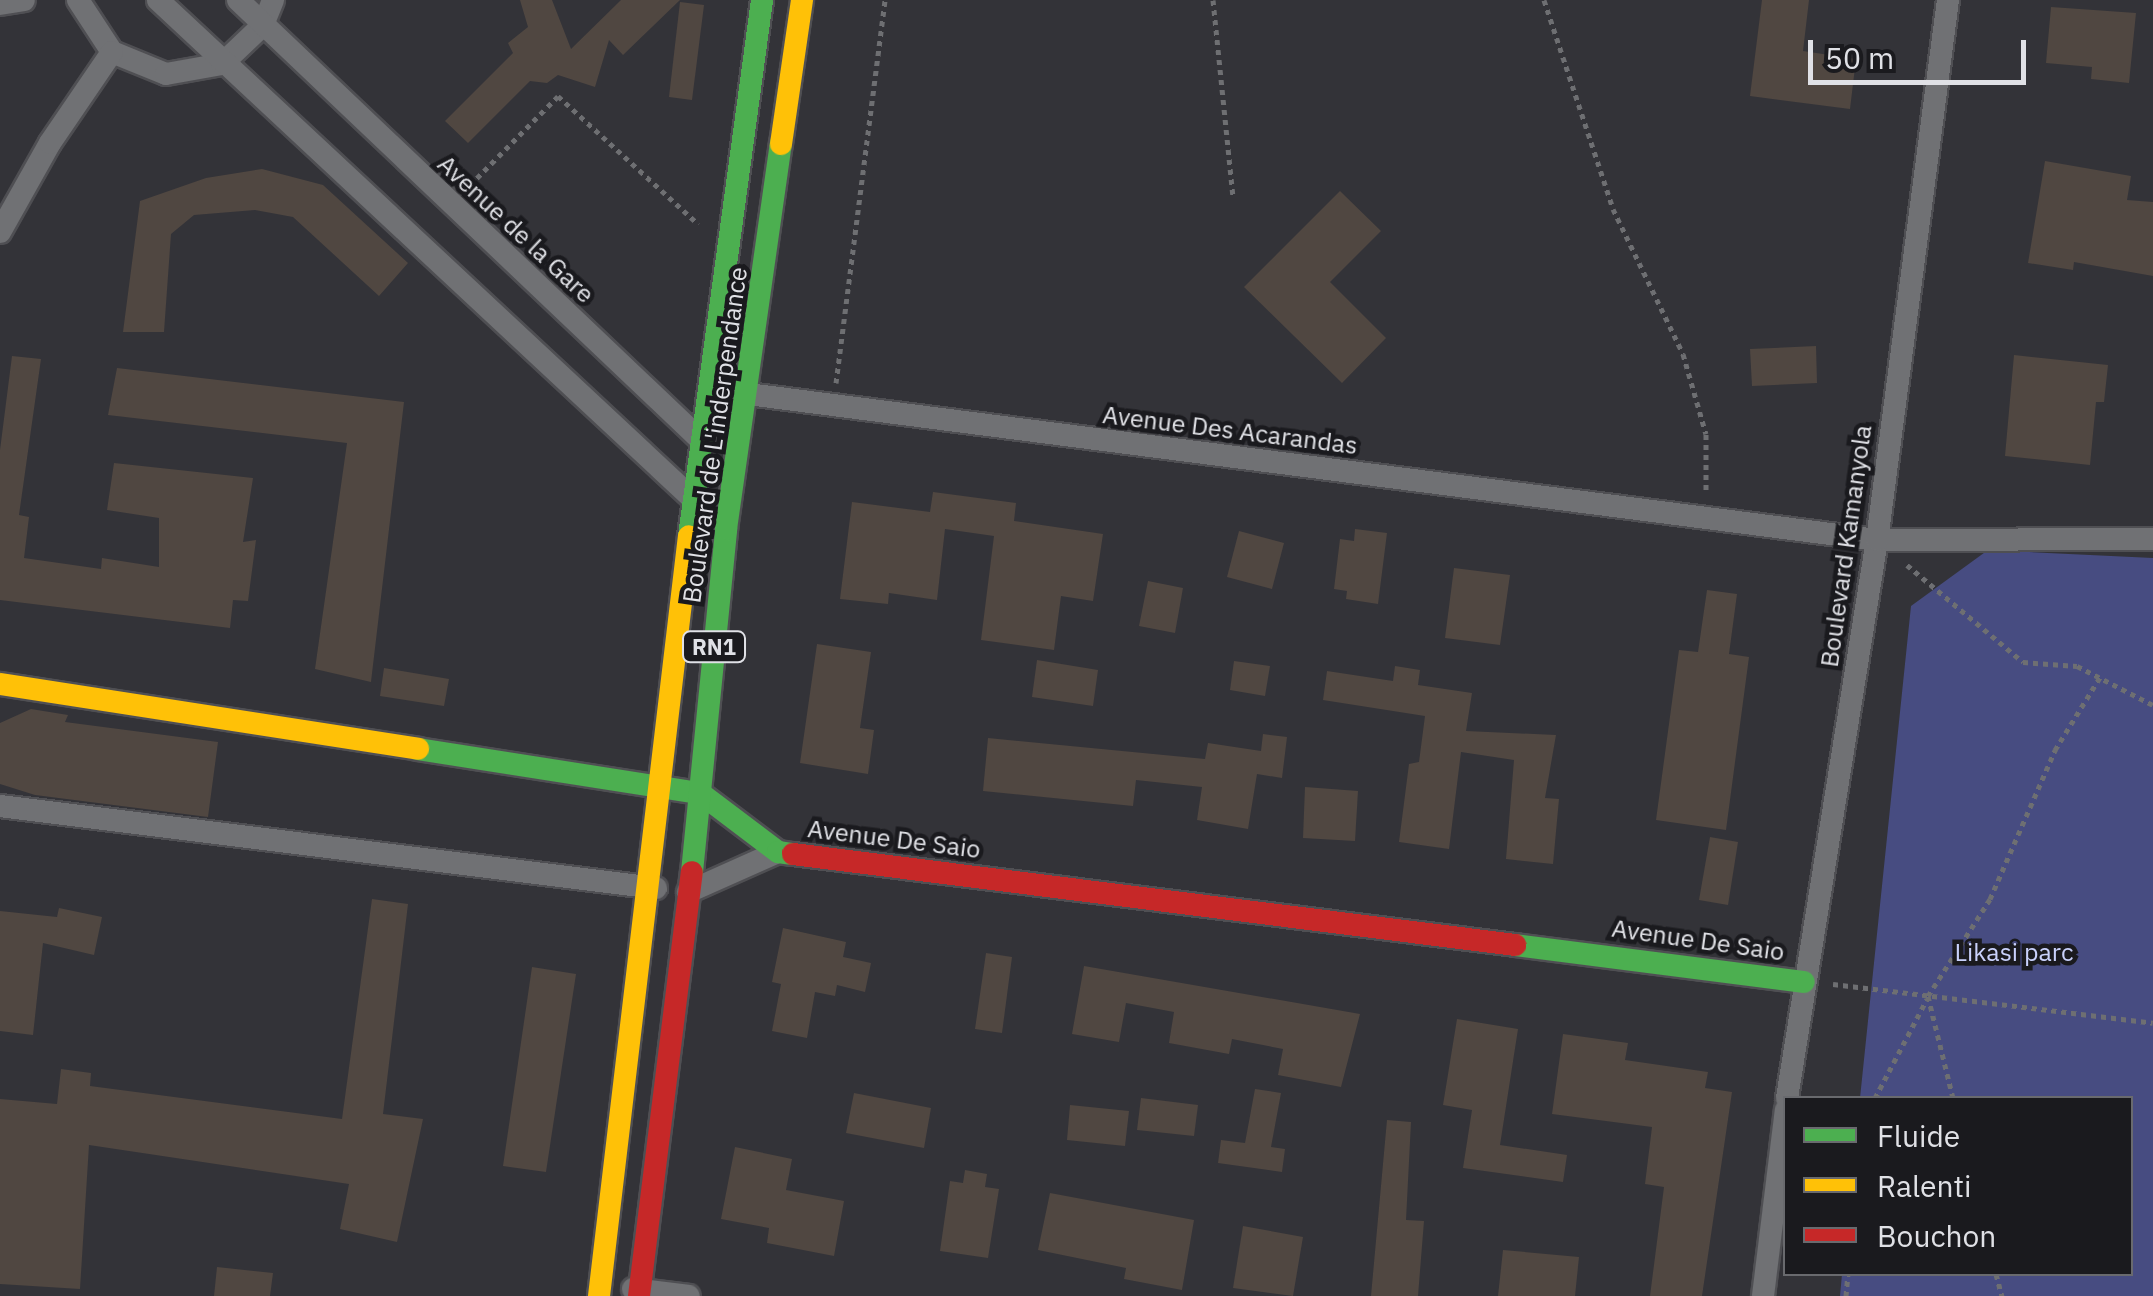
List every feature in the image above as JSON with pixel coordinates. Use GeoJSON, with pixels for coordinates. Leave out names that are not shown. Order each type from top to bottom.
{"type":"FeatureCollection","features":[{"type":"Feature","properties":{"kind":"main road","name":"Boulevard de L'inderpendance"},"geometry":{"type":"LineString","coordinates":[[599,1290],[651,887],[694,500],[762,0]]}},
{"type":"Feature","properties":{"kind":"main road","name":"Boulevard de L'inderpendance"},"geometry":{"type":"LineString","coordinates":[[639,1293],[690,892],[726,530],[802,0]]}},
{"type":"Feature","properties":{"kind":"main road","name":"Avenue De Saio"},"geometry":{"type":"LineString","coordinates":[[0,684],[700,793],[778,852],[1804,982]]}},
{"type":"Feature","properties":{"kind":"street"},"geometry":{"type":"LineString","coordinates":[[0,4],[24,0]]}},
{"type":"Feature","properties":{"kind":"street"},"geometry":{"type":"LineString","coordinates":[[78,0],[112,52],[166,74],[222,64],[263,25],[272,0]]}},
{"type":"Feature","properties":{"kind":"street"},"geometry":{"type":"LineString","coordinates":[[158,0],[222,64],[726,530]]}},
{"type":"Feature","properties":{"kind":"street","name":"Avenue de la Gare"},"geometry":{"type":"LineString","coordinates":[[238,0],[450,205],[734,469]]}},
{"type":"Feature","properties":{"kind":"street","name":"Boulevard Kamanyola"},"geometry":{"type":"LineString","coordinates":[[1787,1096],[1878,540],[1948,0]]}},
{"type":"Feature","properties":{"kind":"street"},"geometry":{"type":"LineString","coordinates":[[0,232],[50,143],[112,52]]}},
{"type":"Feature","properties":{"kind":"street","name":"Avenue Des Acarandas"},"geometry":{"type":"LineString","coordinates":[[748,394],[1878,540],[2153,539]]}},
{"type":"Feature","properties":{"kind":"street"},"geometry":{"type":"LineString","coordinates":[[0,806],[690,892],[778,852]]}},
{"type":"Feature","properties":{"kind":"street"},"geometry":{"type":"LineString","coordinates":[[1762,1296],[1783,1133]]}},
{"type":"Feature","properties":{"kind":"street"},"geometry":{"type":"LineString","coordinates":[[599,1290],[688,1296]]}},
{"type":"Feature","properties":{"kind":"path"},"geometry":{"type":"LineString","coordinates":[[833,406],[885,0]]}},
{"type":"Feature","properties":{"kind":"path"},"geometry":{"type":"LineString","coordinates":[[1214,0],[1233,197]]}},
{"type":"Feature","properties":{"kind":"path"},"geometry":{"type":"LineString","coordinates":[[1544,0],[1613,209],[1682,354],[1706,434],[1706,517]]}},
{"type":"Feature","properties":{"kind":"path"},"geometry":{"type":"LineString","coordinates":[[450,205],[558,96],[729,253]]}},
{"type":"Feature","properties":{"kind":"path"},"geometry":{"type":"LineString","coordinates":[[1878,540],[2022,662],[2077,666],[2153,705]]}},
{"type":"Feature","properties":{"kind":"path"},"geometry":{"type":"LineString","coordinates":[[1876,1096],[1928,996],[1990,899],[2056,750],[2100,677]]}},
{"type":"Feature","properties":{"kind":"path"},"geometry":{"type":"LineString","coordinates":[[1804,982],[2153,1023]]}},
{"type":"Feature","properties":{"kind":"path"},"geometry":{"type":"LineString","coordinates":[[1928,996],[1953,1096]]}},
{"type":"Feature","properties":{"kind":"green space","name":"Likasi parc"},"geometry":{"type":"Polygon","coordinates":[[[1988,550],[2153,558],[2153,1296],[1840,1296],[1842,1276],[2133,1276],[2133,1096],[1860,1096],[1911,606],[1988,550]]]}},
{"type":"Feature","properties":{"kind":"building"},"geometry":{"type":"Polygon","coordinates":[[[520,0],[552,0],[571,49],[621,0],[680,0],[623,55],[609,40],[595,87],[558,75],[547,83],[530,81],[468,143],[445,121],[513,53],[508,43],[528,27],[520,0]]]}},
{"type":"Feature","properties":{"kind":"building"},"geometry":{"type":"Polygon","coordinates":[[[1762,0],[1809,0],[1803,51],[1856,59],[1850,109],[1750,96],[1762,0]]]}},
{"type":"Feature","properties":{"kind":"building"},"geometry":{"type":"Polygon","coordinates":[[[680,2],[704,5],[692,100],[669,97],[680,2]]]}},
{"type":"Feature","properties":{"kind":"building"},"geometry":{"type":"Polygon","coordinates":[[[2051,7],[2136,13],[2129,83],[2091,79],[2092,67],[2046,63],[2051,7]]]}},
{"type":"Feature","properties":{"kind":"building"},"geometry":{"type":"Polygon","coordinates":[[[2045,161],[2131,176],[2127,200],[2153,202],[2153,276],[2074,262],[2073,270],[2028,263],[2045,161]]]}},
{"type":"Feature","properties":{"kind":"building"},"geometry":{"type":"Polygon","coordinates":[[[262,169],[323,185],[408,263],[379,296],[293,217],[255,210],[194,215],[171,234],[164,332],[123,332],[140,201],[206,178],[262,169]]]}},
{"type":"Feature","properties":{"kind":"building"},"geometry":{"type":"Polygon","coordinates":[[[1340,191],[1381,231],[1330,282],[1386,338],[1342,383],[1244,287],[1340,191]]]}},
{"type":"Feature","properties":{"kind":"building"},"geometry":{"type":"Polygon","coordinates":[[[1816,346],[1817,383],[1752,386],[1750,349],[1816,346]]]}},
{"type":"Feature","properties":{"kind":"building"},"geometry":{"type":"Polygon","coordinates":[[[2014,355],[2108,365],[2104,402],[2096,402],[2090,465],[2005,456],[2014,355]]]}},
{"type":"Feature","properties":{"kind":"building"},"geometry":{"type":"Polygon","coordinates":[[[12,356],[41,359],[19,515],[29,517],[24,558],[101,569],[102,558],[159,567],[159,518],[107,510],[114,463],[253,478],[243,542],[256,540],[248,601],[233,600],[230,628],[0,600],[0,450],[12,356]]]}},
{"type":"Feature","properties":{"kind":"building"},"geometry":{"type":"Polygon","coordinates":[[[117,368],[404,402],[371,682],[315,669],[347,443],[108,415],[117,368]]]}},
{"type":"Feature","properties":{"kind":"building"},"geometry":{"type":"Polygon","coordinates":[[[933,492],[1016,503],[1014,521],[1103,534],[1093,601],[1061,596],[1054,650],[981,640],[994,536],[945,529],[937,600],[889,593],[888,604],[840,599],[852,502],[930,512],[933,492]]]}},
{"type":"Feature","properties":{"kind":"building"},"geometry":{"type":"Polygon","coordinates":[[[1355,529],[1387,533],[1378,604],[1346,599],[1347,591],[1334,589],[1340,539],[1354,541],[1355,529]]]}},
{"type":"Feature","properties":{"kind":"building"},"geometry":{"type":"Polygon","coordinates":[[[1239,531],[1284,543],[1272,589],[1227,577],[1239,531]]]}},
{"type":"Feature","properties":{"kind":"building"},"geometry":{"type":"Polygon","coordinates":[[[1454,568],[1510,575],[1500,645],[1445,638],[1454,568]]]}},
{"type":"Feature","properties":{"kind":"building"},"geometry":{"type":"Polygon","coordinates":[[[1148,581],[1183,588],[1175,633],[1139,626],[1148,581]]]}},
{"type":"Feature","properties":{"kind":"building"},"geometry":{"type":"Polygon","coordinates":[[[1707,590],[1737,594],[1729,654],[1749,657],[1726,830],[1656,820],[1679,650],[1698,652],[1707,590]]]}},
{"type":"Feature","properties":{"kind":"building"},"geometry":{"type":"Polygon","coordinates":[[[817,644],[871,652],[860,728],[874,730],[868,774],[800,763],[817,644]]]}},
{"type":"Feature","properties":{"kind":"building"},"geometry":{"type":"Polygon","coordinates":[[[1037,660],[1098,670],[1093,706],[1032,697],[1037,660]]]}},
{"type":"Feature","properties":{"kind":"building"},"geometry":{"type":"Polygon","coordinates":[[[1234,661],[1270,666],[1265,696],[1230,690],[1234,661]]]}},
{"type":"Feature","properties":{"kind":"building"},"geometry":{"type":"Polygon","coordinates":[[[1395,666],[1420,670],[1418,685],[1472,693],[1466,731],[1556,735],[1545,798],[1559,799],[1553,864],[1506,859],[1514,760],[1461,752],[1449,849],[1399,842],[1409,764],[1419,762],[1425,716],[1323,700],[1327,671],[1393,681],[1395,666]]]}},
{"type":"Feature","properties":{"kind":"building"},"geometry":{"type":"Polygon","coordinates":[[[384,668],[449,679],[444,706],[380,696],[384,668]]]}},
{"type":"Feature","properties":{"kind":"building"},"geometry":{"type":"Polygon","coordinates":[[[31,709],[68,715],[65,722],[218,742],[208,817],[35,795],[0,784],[0,723],[31,709]]]}},
{"type":"Feature","properties":{"kind":"building"},"geometry":{"type":"Polygon","coordinates":[[[1263,734],[1287,737],[1282,778],[1257,774],[1248,829],[1197,820],[1202,787],[1136,780],[1133,806],[983,791],[988,738],[1205,759],[1208,743],[1261,751],[1263,734]]]}},
{"type":"Feature","properties":{"kind":"building"},"geometry":{"type":"Polygon","coordinates":[[[1305,787],[1358,791],[1355,841],[1303,838],[1305,787]]]}},
{"type":"Feature","properties":{"kind":"building"},"geometry":{"type":"Polygon","coordinates":[[[1710,837],[1738,842],[1728,905],[1699,900],[1710,837]]]}},
{"type":"Feature","properties":{"kind":"building"},"geometry":{"type":"Polygon","coordinates":[[[372,899],[408,904],[383,1114],[423,1119],[397,1242],[340,1229],[349,1184],[89,1145],[80,1289],[0,1284],[0,1099],[57,1104],[61,1069],[91,1073],[90,1086],[342,1119],[372,899]]]}},
{"type":"Feature","properties":{"kind":"building"},"geometry":{"type":"Polygon","coordinates":[[[59,908],[102,917],[94,955],[43,943],[33,1035],[0,1031],[0,911],[57,917],[59,908]]]}},
{"type":"Feature","properties":{"kind":"building"},"geometry":{"type":"Polygon","coordinates":[[[783,928],[846,942],[843,957],[871,963],[865,992],[837,985],[835,996],[815,992],[807,1038],[772,1031],[781,984],[772,982],[783,928]]]}},
{"type":"Feature","properties":{"kind":"building"},"geometry":{"type":"Polygon","coordinates":[[[986,953],[1012,957],[1002,1033],[975,1029],[986,953]]]}},
{"type":"Feature","properties":{"kind":"building"},"geometry":{"type":"Polygon","coordinates":[[[1084,966],[1360,1014],[1341,1087],[1278,1075],[1283,1049],[1232,1039],[1229,1054],[1169,1043],[1174,1012],[1126,1003],[1119,1042],[1072,1034],[1084,966]]]}},
{"type":"Feature","properties":{"kind":"building"},"geometry":{"type":"Polygon","coordinates":[[[532,967],[576,974],[546,1172],[503,1166],[532,967]]]}},
{"type":"Feature","properties":{"kind":"building"},"geometry":{"type":"Polygon","coordinates":[[[1457,1019],[1518,1029],[1500,1145],[1567,1155],[1563,1182],[1463,1168],[1472,1110],[1443,1105],[1457,1019]]]}},
{"type":"Feature","properties":{"kind":"building"},"geometry":{"type":"Polygon","coordinates":[[[1563,1034],[1628,1043],[1625,1060],[1708,1072],[1705,1088],[1732,1092],[1702,1296],[1650,1296],[1664,1187],[1645,1184],[1652,1127],[1552,1114],[1563,1034]]]}},
{"type":"Feature","properties":{"kind":"building"},"geometry":{"type":"Polygon","coordinates":[[[1255,1089],[1281,1093],[1271,1147],[1285,1149],[1282,1172],[1218,1163],[1221,1140],[1245,1143],[1255,1089]]]}},
{"type":"Feature","properties":{"kind":"building"},"geometry":{"type":"Polygon","coordinates":[[[854,1093],[931,1108],[924,1148],[846,1133],[854,1093]]]}},
{"type":"Feature","properties":{"kind":"building"},"geometry":{"type":"Polygon","coordinates":[[[1141,1098],[1198,1105],[1194,1136],[1137,1130],[1141,1098]]]}},
{"type":"Feature","properties":{"kind":"building"},"geometry":{"type":"Polygon","coordinates":[[[1070,1105],[1129,1111],[1125,1146],[1067,1140],[1070,1105]]]}},
{"type":"Feature","properties":{"kind":"building"},"geometry":{"type":"Polygon","coordinates":[[[1387,1120],[1411,1122],[1406,1220],[1424,1221],[1418,1296],[1371,1296],[1387,1120]]]}},
{"type":"Feature","properties":{"kind":"building"},"geometry":{"type":"Polygon","coordinates":[[[735,1147],[792,1159],[786,1190],[844,1201],[834,1256],[767,1243],[769,1228],[721,1219],[735,1147]]]}},
{"type":"Feature","properties":{"kind":"building"},"geometry":{"type":"Polygon","coordinates":[[[965,1170],[987,1174],[985,1187],[999,1189],[988,1258],[940,1251],[950,1181],[963,1183],[965,1170]]]}},
{"type":"Feature","properties":{"kind":"building"},"geometry":{"type":"Polygon","coordinates":[[[1050,1193],[1194,1220],[1182,1290],[1124,1279],[1126,1268],[1038,1250],[1050,1193]]]}},
{"type":"Feature","properties":{"kind":"building"},"geometry":{"type":"Polygon","coordinates":[[[1243,1226],[1303,1237],[1293,1296],[1233,1288],[1243,1226]]]}},
{"type":"Feature","properties":{"kind":"building"},"geometry":{"type":"Polygon","coordinates":[[[1503,1250],[1579,1257],[1575,1296],[1498,1296],[1503,1250]]]}},
{"type":"Feature","properties":{"kind":"building"},"geometry":{"type":"Polygon","coordinates":[[[217,1267],[273,1273],[270,1296],[214,1296],[217,1267]]]}},
{"type":"Feature","properties":{"kind":"traffic: fast"},"geometry":{"type":"LineString","coordinates":[[689,536],[762,0]]}},
{"type":"Feature","properties":{"kind":"traffic: fast"},"geometry":{"type":"LineString","coordinates":[[692,872],[726,529],[781,144]]}},
{"type":"Feature","properties":{"kind":"traffic: fast"},"geometry":{"type":"LineString","coordinates":[[418,749],[700,793],[778,852],[793,854]]}},
{"type":"Feature","properties":{"kind":"traffic: fast"},"geometry":{"type":"LineString","coordinates":[[1515,945],[1804,982]]}},
{"type":"Feature","properties":{"kind":"traffic: slow"},"geometry":{"type":"LineString","coordinates":[[781,144],[802,0]]}},
{"type":"Feature","properties":{"kind":"traffic: slow"},"geometry":{"type":"LineString","coordinates":[[599,1296],[689,536]]}},
{"type":"Feature","properties":{"kind":"traffic: slow"},"geometry":{"type":"LineString","coordinates":[[0,684],[418,749]]}},
{"type":"Feature","properties":{"kind":"traffic: jam"},"geometry":{"type":"LineString","coordinates":[[793,854],[1515,945]]}},
{"type":"Feature","properties":{"kind":"traffic: jam"},"geometry":{"type":"LineString","coordinates":[[639,1296],[692,872]]}}]}
